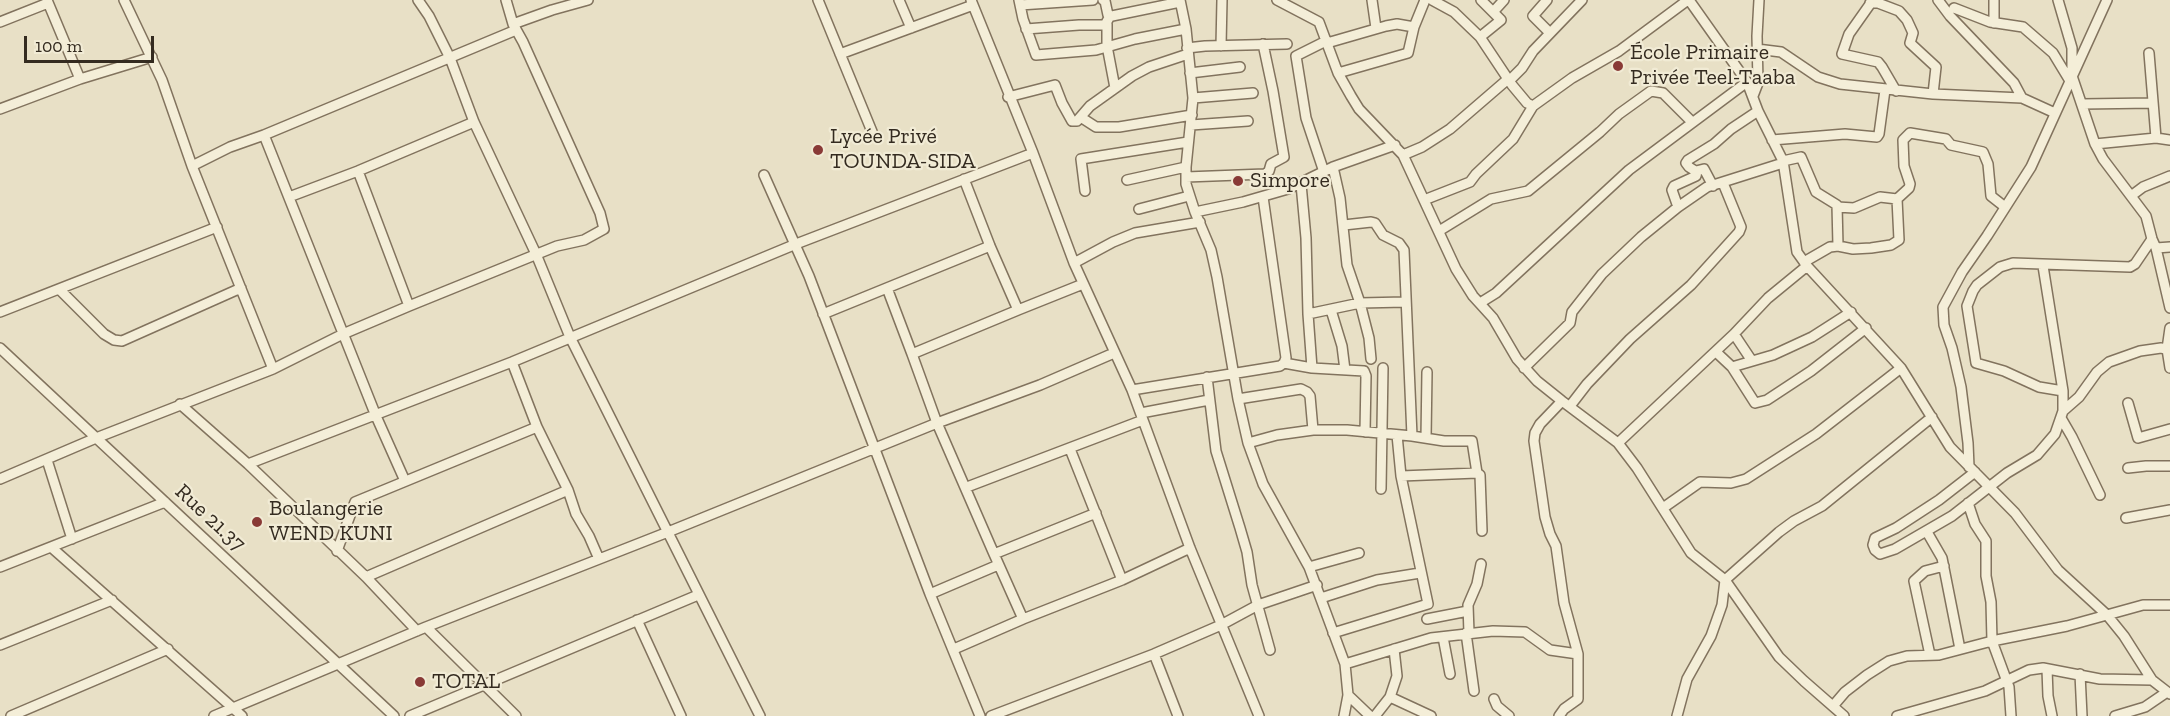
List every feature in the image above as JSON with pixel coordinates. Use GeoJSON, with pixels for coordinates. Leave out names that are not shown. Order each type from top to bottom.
{"type":"FeatureCollection","features":[{"type":"Feature","properties":{"kind":"street"},"geometry":{"type":"LineString","coordinates":[[124,0],[152,57],[192,166],[273,369]]}},
{"type":"Feature","properties":{"kind":"street"},"geometry":{"type":"LineString","coordinates":[[418,0],[429,16],[450,58],[474,122],[536,254],[570,337],[760,716]]}},
{"type":"Feature","properties":{"kind":"street"},"geometry":{"type":"LineString","coordinates":[[0,479],[180,404],[273,369],[343,334],[409,306],[557,246],[584,240],[604,229],[600,213],[515,27],[506,0]]}},
{"type":"Feature","properties":{"kind":"street"},"geometry":{"type":"LineString","coordinates":[[192,166],[230,147],[450,58],[545,12],[588,0]]}},
{"type":"Feature","properties":{"kind":"street"},"geometry":{"type":"LineString","coordinates":[[818,0],[873,134]]}},
{"type":"Feature","properties":{"kind":"street"},"geometry":{"type":"LineString","coordinates":[[899,0],[911,28]]}},
{"type":"Feature","properties":{"kind":"street"},"geometry":{"type":"LineString","coordinates":[[1093,0],[1019,3],[1036,55],[1096,50],[1186,29]]}},
{"type":"Feature","properties":{"kind":"street"},"geometry":{"type":"LineString","coordinates":[[1103,0],[1108,20],[1107,46],[1115,88]]}},
{"type":"Feature","properties":{"kind":"street"},"geometry":{"type":"LineString","coordinates":[[1221,46],[1222,0]]}},
{"type":"Feature","properties":{"kind":"street"},"geometry":{"type":"LineString","coordinates":[[1277,0],[1316,20],[1338,73],[1359,109],[1403,155],[1467,288],[1493,318],[1524,368],[1566,404],[1618,443],[1637,468],[1691,553],[1725,580],[1779,657],[1844,716]]}},
{"type":"Feature","properties":{"kind":"street"},"geometry":{"type":"LineString","coordinates":[[1372,0],[1376,28]]}},
{"type":"Feature","properties":{"kind":"street"},"geometry":{"type":"LineString","coordinates":[[1338,73],[1408,53],[1414,27],[1425,0]]}},
{"type":"Feature","properties":{"kind":"street"},"geometry":{"type":"LineString","coordinates":[[1432,0],[1454,12],[1480,38],[1522,97],[1533,106]]}},
{"type":"Feature","properties":{"kind":"street"},"geometry":{"type":"LineString","coordinates":[[1480,38],[1501,22],[1501,18],[1481,0]]}},
{"type":"Feature","properties":{"kind":"street"},"geometry":{"type":"LineString","coordinates":[[1494,11],[1504,0]]}},
{"type":"Feature","properties":{"kind":"street"},"geometry":{"type":"LineString","coordinates":[[1547,0],[1533,16],[1550,33]]}},
{"type":"Feature","properties":{"kind":"street"},"geometry":{"type":"LineString","coordinates":[[1403,155],[1422,147],[1450,129],[1509,80],[1582,0]]}},
{"type":"Feature","properties":{"kind":"street"},"geometry":{"type":"LineString","coordinates":[[1424,200],[1470,182],[1513,139],[1533,106],[1572,78],[1619,51],[1688,0],[1747,81],[1758,111],[1783,162],[1797,252],[1901,368],[1950,447],[2015,513],[2058,570],[2107,615],[2124,636],[2152,680],[2169,693],[2145,707],[2115,716]]}},
{"type":"Feature","properties":{"kind":"street"},"geometry":{"type":"LineString","coordinates":[[1753,96],[1758,83],[1759,0]]}},
{"type":"Feature","properties":{"kind":"street"},"geometry":{"type":"LineString","coordinates":[[1938,0],[1994,23],[2023,27],[2054,53],[2071,79],[2095,144],[2103,159],[2146,216],[2168,290],[2170,308]]}},
{"type":"Feature","properties":{"kind":"street"},"geometry":{"type":"LineString","coordinates":[[1994,0],[1994,23]]}},
{"type":"Feature","properties":{"kind":"street"},"geometry":{"type":"LineString","coordinates":[[2058,0],[2072,46],[2071,79]]}},
{"type":"Feature","properties":{"kind":"street"},"geometry":{"type":"LineString","coordinates":[[1972,470],[1961,387],[1942,312],[1962,272],[1988,236],[2031,167],[2107,0]]}},
{"type":"Feature","properties":{"kind":"street"},"geometry":{"type":"LineString","coordinates":[[1026,29],[1079,25],[1105,26],[1108,20],[1119,16],[1180,1],[1186,29],[1193,98],[1186,172],[1189,196],[1211,250],[1218,276],[1238,399],[1248,443],[1263,484],[1317,585],[1345,664],[1348,695],[1344,716]]}},
{"type":"Feature","properties":{"kind":"street"},"geometry":{"type":"LineString","coordinates":[[1896,91],[1878,62],[1842,54],[1849,34],[1872,1],[1899,11],[1907,20],[1913,33],[1910,43],[1936,67],[1933,94]]}},
{"type":"Feature","properties":{"kind":"street"},"geometry":{"type":"LineString","coordinates":[[0,22],[47,2],[80,79]]}},
{"type":"Feature","properties":{"kind":"street"},"geometry":{"type":"LineString","coordinates":[[840,54],[972,3],[1008,97],[1033,153],[1074,263],[1132,390],[1190,548],[1259,716]]}},
{"type":"Feature","properties":{"kind":"street"},"geometry":{"type":"LineString","coordinates":[[1953,8],[2014,83],[2022,98]]}},
{"type":"Feature","properties":{"kind":"street"},"geometry":{"type":"LineString","coordinates":[[1371,359],[1369,338],[1347,265],[1344,225],[1329,170],[1306,118],[1296,56],[1326,42],[1376,28],[1397,24],[1414,27]]}},
{"type":"Feature","properties":{"kind":"street"},"geometry":{"type":"LineString","coordinates":[[1127,180],[1186,172],[1265,174],[1272,163],[1284,157],[1274,91],[1263,44]]}},
{"type":"Feature","properties":{"kind":"street"},"geometry":{"type":"LineString","coordinates":[[1008,97],[1055,85],[1072,121],[1077,121],[1082,118],[1090,106],[1132,76],[1188,51],[1221,46],[1287,44]]}},
{"type":"Feature","properties":{"kind":"street"},"geometry":{"type":"LineString","coordinates":[[1757,49],[1781,52],[1818,77],[1840,84],[1933,94],[2022,98],[2055,113]]}},
{"type":"Feature","properties":{"kind":"street"},"geometry":{"type":"LineString","coordinates":[[2149,53],[2156,138]]}},
{"type":"Feature","properties":{"kind":"street"},"geometry":{"type":"LineString","coordinates":[[0,109],[80,79],[152,57]]}},
{"type":"Feature","properties":{"kind":"street"},"geometry":{"type":"LineString","coordinates":[[1190,73],[1240,67]]}},
{"type":"Feature","properties":{"kind":"street"},"geometry":{"type":"LineString","coordinates":[[1480,303],[1496,293],[1629,170],[1747,81]]}},
{"type":"Feature","properties":{"kind":"street"},"geometry":{"type":"LineString","coordinates":[[1773,140],[1845,134],[1877,137],[1885,90]]}},
{"type":"Feature","properties":{"kind":"street"},"geometry":{"type":"LineString","coordinates":[[1438,231],[1491,199],[1528,191],[1619,114],[1651,91],[1663,93],[1692,122]]}},
{"type":"Feature","properties":{"kind":"street"},"geometry":{"type":"LineString","coordinates":[[1193,98],[1253,93]]}},
{"type":"Feature","properties":{"kind":"street"},"geometry":{"type":"LineString","coordinates":[[2082,104],[2153,103]]}},
{"type":"Feature","properties":{"kind":"street"},"geometry":{"type":"LineString","coordinates":[[1713,186],[1704,169],[1696,171],[1686,163],[1758,111]]}},
{"type":"Feature","properties":{"kind":"street"},"geometry":{"type":"LineString","coordinates":[[1082,118],[1096,127],[1119,127],[1192,115]]}},
{"type":"Feature","properties":{"kind":"street"},"geometry":{"type":"LineString","coordinates":[[1191,125],[1248,121]]}},
{"type":"Feature","properties":{"kind":"street"},"geometry":{"type":"LineString","coordinates":[[289,197],[358,171],[474,122]]}},
{"type":"Feature","properties":{"kind":"street"},"geometry":{"type":"LineString","coordinates":[[1524,368],[1570,323],[1572,312],[1602,274],[1641,237],[1678,207],[1702,190],[1783,162],[1800,157],[1816,192],[1837,207],[1854,208],[1880,197],[1897,199],[1909,188],[1910,184],[1904,166],[1903,140],[1910,133],[1946,139],[1951,145],[1983,152],[1988,164],[1991,196],[2005,207]]}},
{"type":"Feature","properties":{"kind":"street"},"geometry":{"type":"LineString","coordinates":[[264,135],[376,416],[405,481]]}},
{"type":"Feature","properties":{"kind":"street"},"geometry":{"type":"LineString","coordinates":[[2095,144],[2156,138],[2170,140]]}},
{"type":"Feature","properties":{"kind":"street"},"geometry":{"type":"LineString","coordinates":[[1085,191],[1081,159],[1188,142]]}},
{"type":"Feature","properties":{"kind":"street"},"geometry":{"type":"LineString","coordinates":[[1195,212],[1263,197],[1301,184],[1329,170],[1395,145]]}},
{"type":"Feature","properties":{"kind":"street"},"geometry":{"type":"LineString","coordinates":[[248,464],[512,362],[796,244],[1033,153]]}},
{"type":"Feature","properties":{"kind":"street"},"geometry":{"type":"LineString","coordinates":[[358,171],[409,306]]}},
{"type":"Feature","properties":{"kind":"street"},"geometry":{"type":"LineString","coordinates":[[1678,207],[1672,190],[1674,186],[1696,176],[1696,171]]}},
{"type":"Feature","properties":{"kind":"street"},"geometry":{"type":"LineString","coordinates":[[764,175],[796,244],[930,594],[980,716]]}},
{"type":"Feature","properties":{"kind":"street"},"geometry":{"type":"LineString","coordinates":[[2131,196],[2143,187],[2170,176]]}},
{"type":"Feature","properties":{"kind":"street"},"geometry":{"type":"LineString","coordinates":[[964,178],[1018,310]]}},
{"type":"Feature","properties":{"kind":"street"},"geometry":{"type":"LineString","coordinates":[[1559,716],[1564,709],[1578,699],[1578,654],[1564,603],[1556,546],[1545,517],[1535,454],[1535,433],[1540,424],[1566,404],[1630,339],[1691,285],[1739,232],[1741,227],[1724,183]]}},
{"type":"Feature","properties":{"kind":"street"},"geometry":{"type":"LineString","coordinates":[[1301,184],[1312,368]]}},
{"type":"Feature","properties":{"kind":"street"},"geometry":{"type":"LineString","coordinates":[[1139,209],[1189,196]]}},
{"type":"Feature","properties":{"kind":"street"},"geometry":{"type":"LineString","coordinates":[[1132,390],[1280,366],[1284,363],[1286,358],[1263,197]]}},
{"type":"Feature","properties":{"kind":"street"},"geometry":{"type":"LineString","coordinates":[[1618,443],[1806,264],[1830,247],[1854,249],[1895,243],[1899,240],[1897,199]]}},
{"type":"Feature","properties":{"kind":"street"},"geometry":{"type":"LineString","coordinates":[[1837,207],[1838,246]]}},
{"type":"Feature","properties":{"kind":"street"},"geometry":{"type":"LineString","coordinates":[[1074,263],[1135,233],[1200,222]]}},
{"type":"Feature","properties":{"kind":"street"},"geometry":{"type":"LineString","coordinates":[[1344,225],[1375,223],[1383,235],[1403,246],[1412,436]]}},
{"type":"Feature","properties":{"kind":"street"},"geometry":{"type":"LineString","coordinates":[[0,312],[217,227]]}},
{"type":"Feature","properties":{"kind":"street"},"geometry":{"type":"LineString","coordinates":[[2154,243],[2170,248]]}},
{"type":"Feature","properties":{"kind":"street"},"geometry":{"type":"LineString","coordinates":[[2063,391],[2039,387],[2004,371],[1977,363],[1967,306],[1977,285],[2006,264],[2130,267],[2154,243]]}},
{"type":"Feature","properties":{"kind":"street"},"geometry":{"type":"LineString","coordinates":[[823,314],[990,246]]}},
{"type":"Feature","properties":{"kind":"street"},"geometry":{"type":"LineString","coordinates":[[1972,470],[1939,500],[1896,528],[1875,538],[1873,545],[1877,552],[1887,552],[1927,532],[2044,448],[2055,434],[2062,415],[2063,391],[2043,266]]}},
{"type":"Feature","properties":{"kind":"street"},"geometry":{"type":"LineString","coordinates":[[912,354],[1083,284]]}},
{"type":"Feature","properties":{"kind":"street"},"geometry":{"type":"LineString","coordinates":[[59,289],[104,334],[114,340],[122,341],[241,288]]}},
{"type":"Feature","properties":{"kind":"street"},"geometry":{"type":"LineString","coordinates":[[886,288],[937,423],[1023,619]]}},
{"type":"Feature","properties":{"kind":"street"},"geometry":{"type":"LineString","coordinates":[[1308,314],[1360,303],[1406,302]]}},
{"type":"Feature","properties":{"kind":"street"},"geometry":{"type":"LineString","coordinates":[[1331,310],[1342,346],[1345,370]]}},
{"type":"Feature","properties":{"kind":"street"},"geometry":{"type":"LineString","coordinates":[[1732,368],[1773,355],[1812,337],[1851,312]]}},
{"type":"Feature","properties":{"kind":"street"},"geometry":{"type":"LineString","coordinates":[[1716,352],[1732,368],[1755,403],[1767,400],[1811,371],[1866,328]]}},
{"type":"Feature","properties":{"kind":"street"},"geometry":{"type":"LineString","coordinates":[[2170,328],[2168,350],[2170,368]]}},
{"type":"Feature","properties":{"kind":"street"},"geometry":{"type":"LineString","coordinates":[[1734,334],[1752,362]]}},
{"type":"Feature","properties":{"kind":"street","name":"Rue 21.37"},"geometry":{"type":"LineString","coordinates":[[0,348],[394,716]]}},
{"type":"Feature","properties":{"kind":"street"},"geometry":{"type":"LineString","coordinates":[[2062,415],[2079,397],[2097,372],[2109,362],[2140,351],[2161,348],[2168,350]]}},
{"type":"Feature","properties":{"kind":"street"},"geometry":{"type":"LineString","coordinates":[[214,716],[421,629],[937,423],[1040,385],[1114,353]]}},
{"type":"Feature","properties":{"kind":"street"},"geometry":{"type":"LineString","coordinates":[[512,362],[537,427],[599,559]]}},
{"type":"Feature","properties":{"kind":"street"},"geometry":{"type":"LineString","coordinates":[[1284,363],[1312,368],[1364,371],[1365,432]]}},
{"type":"Feature","properties":{"kind":"street"},"geometry":{"type":"LineString","coordinates":[[1381,489],[1383,368]]}},
{"type":"Feature","properties":{"kind":"street"},"geometry":{"type":"LineString","coordinates":[[1663,508],[1700,482],[1731,483],[1746,479],[1816,434],[1901,368]]}},
{"type":"Feature","properties":{"kind":"street"},"geometry":{"type":"LineString","coordinates":[[1426,438],[1427,372]]}},
{"type":"Feature","properties":{"kind":"street"},"geometry":{"type":"LineString","coordinates":[[1207,377],[1216,451],[1245,544],[1248,568],[1270,650]]}},
{"type":"Feature","properties":{"kind":"street"},"geometry":{"type":"LineString","coordinates":[[1238,399],[1301,389],[1310,396],[1313,430]]}},
{"type":"Feature","properties":{"kind":"street"},"geometry":{"type":"LineString","coordinates":[[967,487],[1070,449],[1142,416],[1209,400]]}},
{"type":"Feature","properties":{"kind":"street"},"geometry":{"type":"LineString","coordinates":[[2128,403],[2139,438],[2170,429]]}},
{"type":"Feature","properties":{"kind":"street"},"geometry":{"type":"LineString","coordinates":[[180,404],[248,464],[337,551],[516,716]]}},
{"type":"Feature","properties":{"kind":"street"},"geometry":{"type":"LineString","coordinates":[[2062,415],[2100,495]]}},
{"type":"Feature","properties":{"kind":"street"},"geometry":{"type":"LineString","coordinates":[[1677,716],[1687,679],[1711,636],[1722,605],[1725,580],[1779,532],[1822,506],[1932,417]]}},
{"type":"Feature","properties":{"kind":"street"},"geometry":{"type":"LineString","coordinates":[[337,551],[355,502],[537,427]]}},
{"type":"Feature","properties":{"kind":"street"},"geometry":{"type":"LineString","coordinates":[[1248,443],[1277,435],[1313,430],[1472,441],[1477,473],[1481,478],[1482,531]]}},
{"type":"Feature","properties":{"kind":"street"},"geometry":{"type":"LineString","coordinates":[[1333,633],[1428,604],[1401,476],[1397,435]]}},
{"type":"Feature","properties":{"kind":"street"},"geometry":{"type":"LineString","coordinates":[[1070,449],[1122,580]]}},
{"type":"Feature","properties":{"kind":"street"},"geometry":{"type":"LineString","coordinates":[[47,460],[72,539]]}},
{"type":"Feature","properties":{"kind":"street"},"geometry":{"type":"LineString","coordinates":[[2128,468],[2170,466]]}},
{"type":"Feature","properties":{"kind":"street"},"geometry":{"type":"LineString","coordinates":[[1401,476],[1477,473]]}},
{"type":"Feature","properties":{"kind":"street"},"geometry":{"type":"LineString","coordinates":[[366,578],[568,489]]}},
{"type":"Feature","properties":{"kind":"street"},"geometry":{"type":"LineString","coordinates":[[0,567],[165,502]]}},
{"type":"Feature","properties":{"kind":"street"},"geometry":{"type":"LineString","coordinates":[[1968,503],[1975,524],[1986,541],[1986,576],[1991,602],[1992,641],[2010,694],[2011,716]]}},
{"type":"Feature","properties":{"kind":"street"},"geometry":{"type":"LineString","coordinates":[[2126,518],[2170,510]]}},
{"type":"Feature","properties":{"kind":"street"},"geometry":{"type":"LineString","coordinates":[[994,554],[1096,513]]}},
{"type":"Feature","properties":{"kind":"street"},"geometry":{"type":"LineString","coordinates":[[1927,532],[1942,558],[1960,649]]}},
{"type":"Feature","properties":{"kind":"street"},"geometry":{"type":"LineString","coordinates":[[51,547],[242,716]]}},
{"type":"Feature","properties":{"kind":"street"},"geometry":{"type":"LineString","coordinates":[[954,650],[1023,619],[1122,580],[1190,548]]}},
{"type":"Feature","properties":{"kind":"street"},"geometry":{"type":"LineString","coordinates":[[1309,567],[1359,553]]}},
{"type":"Feature","properties":{"kind":"street"},"geometry":{"type":"LineString","coordinates":[[1474,691],[1468,611],[1470,599],[1478,584],[1481,564]]}},
{"type":"Feature","properties":{"kind":"street"},"geometry":{"type":"LineString","coordinates":[[930,594],[998,565]]}},
{"type":"Feature","properties":{"kind":"street"},"geometry":{"type":"LineString","coordinates":[[1930,655],[1914,581],[1925,571],[1944,566]]}},
{"type":"Feature","properties":{"kind":"street"},"geometry":{"type":"LineString","coordinates":[[1321,598],[1377,580],[1420,573]]}},
{"type":"Feature","properties":{"kind":"street"},"geometry":{"type":"LineString","coordinates":[[991,716],[1154,654],[1221,625],[1258,605],[1317,585]]}},
{"type":"Feature","properties":{"kind":"street"},"geometry":{"type":"LineString","coordinates":[[410,716],[698,595]]}},
{"type":"Feature","properties":{"kind":"street"},"geometry":{"type":"LineString","coordinates":[[0,645],[112,600]]}},
{"type":"Feature","properties":{"kind":"street"},"geometry":{"type":"LineString","coordinates":[[1833,706],[1845,692],[1889,661],[1907,656],[1940,655],[1992,641],[2067,626],[2143,605],[2170,605]]}},
{"type":"Feature","properties":{"kind":"street"},"geometry":{"type":"LineString","coordinates":[[1427,619],[1468,611]]}},
{"type":"Feature","properties":{"kind":"street"},"geometry":{"type":"LineString","coordinates":[[637,620],[681,716]]}},
{"type":"Feature","properties":{"kind":"street"},"geometry":{"type":"LineString","coordinates":[[1345,664],[1443,636],[1493,631],[1525,632],[1550,650],[1578,654]]}},
{"type":"Feature","properties":{"kind":"street"},"geometry":{"type":"LineString","coordinates":[[1443,636],[1450,674]]}},
{"type":"Feature","properties":{"kind":"street"},"geometry":{"type":"LineString","coordinates":[[1375,716],[1390,697],[1397,676],[1394,649]]}},
{"type":"Feature","properties":{"kind":"street"},"geometry":{"type":"LineString","coordinates":[[10,716],[168,650]]}},
{"type":"Feature","properties":{"kind":"street"},"geometry":{"type":"LineString","coordinates":[[1154,654],[1178,716]]}},
{"type":"Feature","properties":{"kind":"street"},"geometry":{"type":"LineString","coordinates":[[1897,716],[1926,712],[1985,691],[2029,670],[2047,669],[2100,679],[2111,677],[2152,680]]}},
{"type":"Feature","properties":{"kind":"street"},"geometry":{"type":"LineString","coordinates":[[2047,669],[2048,696],[2052,716]]}},
{"type":"Feature","properties":{"kind":"street"},"geometry":{"type":"LineString","coordinates":[[2080,674],[2082,716]]}},
{"type":"Feature","properties":{"kind":"street"},"geometry":{"type":"LineString","coordinates":[[1348,695],[1370,716]]}},
{"type":"Feature","properties":{"kind":"street"},"geometry":{"type":"LineString","coordinates":[[1390,697],[1431,716]]}},
{"type":"Feature","properties":{"kind":"street"},"geometry":{"type":"LineString","coordinates":[[1494,699],[1497,706],[1509,716]]}},
{"type":"Feature","properties":{"kind":"place","name":"École Primaire Privée Teel-Taaba"},"geometry":{"type":"Point","coordinates":[1618,66]}},
{"type":"Feature","properties":{"kind":"place","name":"Lycée Privé TOUNDA-SIDA"},"geometry":{"type":"Point","coordinates":[818,150]}},
{"type":"Feature","properties":{"kind":"place","name":"Simpore"},"geometry":{"type":"Point","coordinates":[1238,181]}},
{"type":"Feature","properties":{"kind":"place","name":"Boulangerie WEND KUNI"},"geometry":{"type":"Point","coordinates":[257,522]}},
{"type":"Feature","properties":{"kind":"place","name":"TOTAL"},"geometry":{"type":"Point","coordinates":[420,682]}}]}
